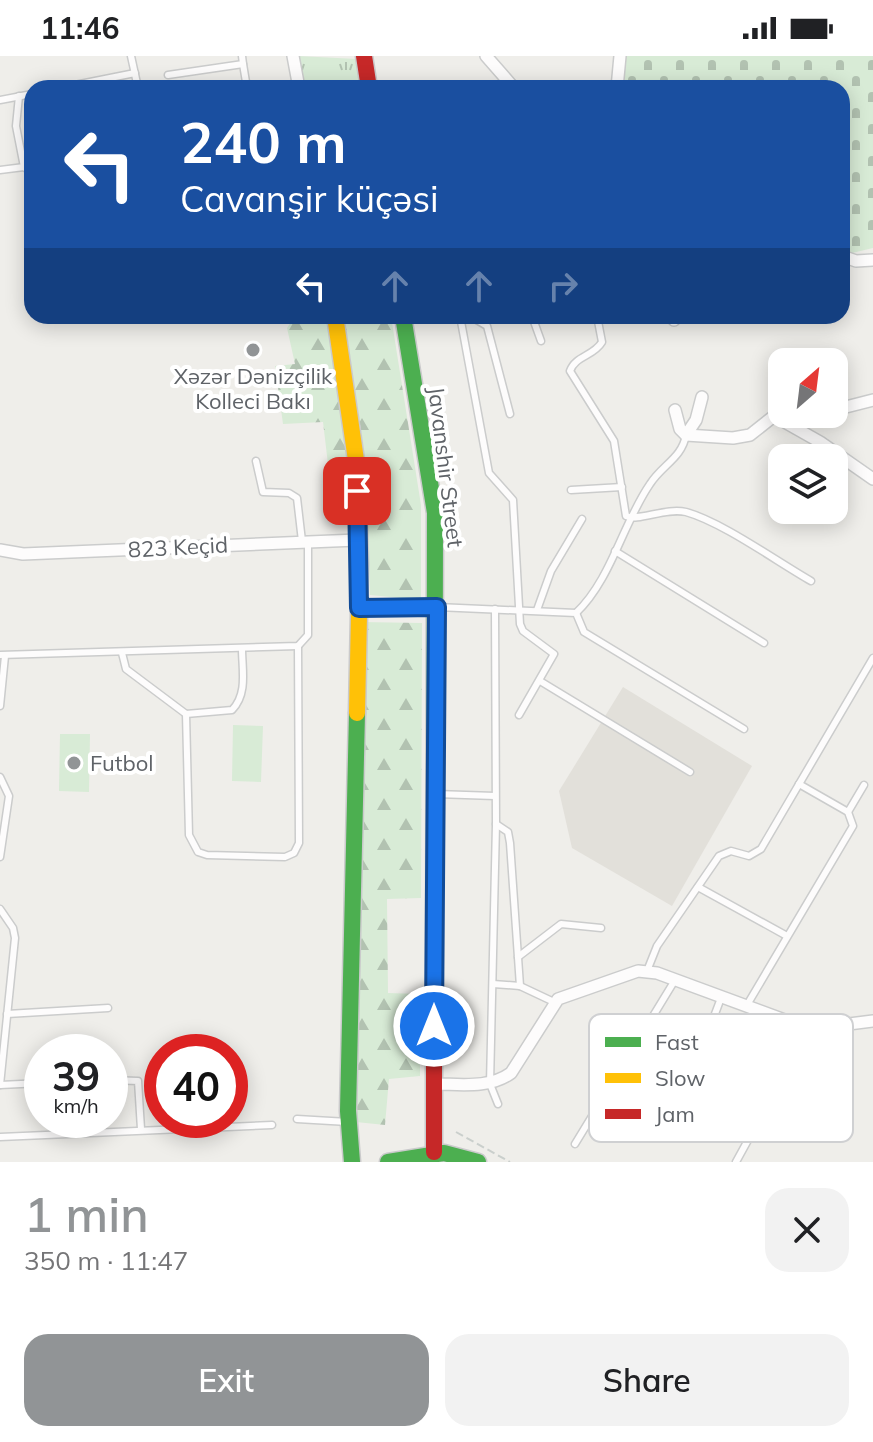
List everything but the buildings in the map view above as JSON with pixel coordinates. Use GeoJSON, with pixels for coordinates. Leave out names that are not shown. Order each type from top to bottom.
{"type":"FeatureCollection","features":[{"type":"Feature","properties":{"kind":"street"},"geometry":{"type":"LineString","coordinates":[[293,56],[298,80]]}},
{"type":"Feature","properties":{"kind":"street"},"geometry":{"type":"LineString","coordinates":[[364,56],[368,80]]}},
{"type":"Feature","properties":{"kind":"street"},"geometry":{"type":"LineString","coordinates":[[486,56],[507,80]]}},
{"type":"Feature","properties":{"kind":"street"},"geometry":{"type":"LineString","coordinates":[[618,80],[620,56]]}},
{"type":"Feature","properties":{"kind":"street"},"geometry":{"type":"LineString","coordinates":[[850,259],[873,260]]}},
{"type":"Feature","properties":{"kind":"street"},"geometry":{"type":"LineString","coordinates":[[336,324],[357,467],[359,608],[348,1122],[352,1162]]}},
{"type":"Feature","properties":{"kind":"street","name":"Javanshir Street"},"geometry":{"type":"LineString","coordinates":[[404,324],[435,513],[434,1152]]}},
{"type":"Feature","properties":{"kind":"street"},"geometry":{"type":"LineString","coordinates":[[686,435],[696,420],[702,397]]}},
{"type":"Feature","properties":{"kind":"street"},"geometry":{"type":"LineString","coordinates":[[848,406],[873,400]]}},
{"type":"Feature","properties":{"kind":"street"},"geometry":{"type":"LineString","coordinates":[[675,410],[680,429],[686,435],[750,435],[768,421]]}},
{"type":"Feature","properties":{"kind":"street"},"geometry":{"type":"LineString","coordinates":[[800,428],[873,479]]}},
{"type":"Feature","properties":{"kind":"street","name":"823 Keçid"},"geometry":{"type":"LineString","coordinates":[[0,550],[23,554],[357,540]]}},
{"type":"Feature","properties":{"kind":"street"},"geometry":{"type":"LineString","coordinates":[[359,608],[437,607]]}},
{"type":"Feature","properties":{"kind":"street"},"geometry":{"type":"LineString","coordinates":[[434,1084],[490,1084],[511,1073],[554,1002],[638,971],[675,980],[765,1014]]}},
{"type":"Feature","properties":{"kind":"street"},"geometry":{"type":"LineString","coordinates":[[853,1024],[873,1021]]}},
{"type":"Feature","properties":{"kind":"street"},"geometry":{"type":"LineString","coordinates":[[388,1162],[434,1152],[462,1154],[478,1162]]}},
{"type":"Feature","properties":{"kind":"lane"},"geometry":{"type":"LineString","coordinates":[[131,56],[136,80]]}},
{"type":"Feature","properties":{"kind":"lane"},"geometry":{"type":"LineString","coordinates":[[168,75],[243,60],[246,80]]}},
{"type":"Feature","properties":{"kind":"lane"},"geometry":{"type":"LineString","coordinates":[[100,80],[135,73]]}},
{"type":"Feature","properties":{"kind":"lane"},"geometry":{"type":"LineString","coordinates":[[0,100],[24,95]]}},
{"type":"Feature","properties":{"kind":"lane"},"geometry":{"type":"LineString","coordinates":[[0,170],[24,167],[16,126],[19,96]]}},
{"type":"Feature","properties":{"kind":"lane"},"geometry":{"type":"LineString","coordinates":[[461,324],[489,473],[513,500],[523,631],[554,654],[519,715]]}},
{"type":"Feature","properties":{"kind":"lane"},"geometry":{"type":"LineString","coordinates":[[484,324],[487,326],[510,414]]}},
{"type":"Feature","properties":{"kind":"lane"},"geometry":{"type":"LineString","coordinates":[[535,324],[541,341]]}},
{"type":"Feature","properties":{"kind":"lane"},"geometry":{"type":"LineString","coordinates":[[599,324],[602,342],[594,352],[574,363],[570,371],[607,425],[614,441],[624,511],[630,519]]}},
{"type":"Feature","properties":{"kind":"lane"},"geometry":{"type":"LineString","coordinates":[[576,613],[615,551],[650,483],[682,452],[686,435]]}},
{"type":"Feature","properties":{"kind":"lane"},"geometry":{"type":"LineString","coordinates":[[186,714],[189,835],[198,852],[207,855],[285,857],[294,853],[299,843],[298,646],[308,635],[305,541],[297,498],[289,493],[264,492],[256,461]]}},
{"type":"Feature","properties":{"kind":"lane"},"geometry":{"type":"LineString","coordinates":[[571,490],[622,487]]}},
{"type":"Feature","properties":{"kind":"lane"},"geometry":{"type":"LineString","coordinates":[[630,519],[669,510],[696,516],[811,581]]}},
{"type":"Feature","properties":{"kind":"lane"},"geometry":{"type":"LineString","coordinates":[[537,610],[551,571],[582,519]]}},
{"type":"Feature","properties":{"kind":"lane"},"geometry":{"type":"LineString","coordinates":[[615,551],[764,643]]}},
{"type":"Feature","properties":{"kind":"lane"},"geometry":{"type":"LineString","coordinates":[[437,607],[576,613]]}},
{"type":"Feature","properties":{"kind":"lane"},"geometry":{"type":"LineString","coordinates":[[495,609],[496,824],[490,1084],[498,1104]]}},
{"type":"Feature","properties":{"kind":"lane"},"geometry":{"type":"LineString","coordinates":[[576,613],[584,632],[744,729]]}},
{"type":"Feature","properties":{"kind":"lane"},"geometry":{"type":"LineString","coordinates":[[0,706],[3,656],[298,646]]}},
{"type":"Feature","properties":{"kind":"lane"},"geometry":{"type":"LineString","coordinates":[[122,653],[126,669],[186,714],[232,710],[239,703],[242,695],[242,649]]}},
{"type":"Feature","properties":{"kind":"lane"},"geometry":{"type":"LineString","coordinates":[[647,971],[657,946],[724,852],[749,856],[761,849],[873,658]]}},
{"type":"Feature","properties":{"kind":"lane"},"geometry":{"type":"LineString","coordinates":[[540,681],[690,772]]}},
{"type":"Feature","properties":{"kind":"lane"},"geometry":{"type":"LineString","coordinates":[[0,777],[9,796],[0,857]]}},
{"type":"Feature","properties":{"kind":"lane"},"geometry":{"type":"LineString","coordinates":[[745,1007],[853,826],[848,812],[799,784]]}},
{"type":"Feature","properties":{"kind":"lane"},"geometry":{"type":"LineString","coordinates":[[848,812],[864,785]]}},
{"type":"Feature","properties":{"kind":"lane"},"geometry":{"type":"LineString","coordinates":[[436,794],[495,796]]}},
{"type":"Feature","properties":{"kind":"lane"},"geometry":{"type":"LineString","coordinates":[[496,824],[508,832],[510,843],[520,986]]}},
{"type":"Feature","properties":{"kind":"lane"},"geometry":{"type":"LineString","coordinates":[[698,887],[787,936]]}},
{"type":"Feature","properties":{"kind":"lane"},"geometry":{"type":"LineString","coordinates":[[0,909],[15,938],[0,1085],[24,1084]]}},
{"type":"Feature","properties":{"kind":"lane"},"geometry":{"type":"LineString","coordinates":[[518,957],[561,924],[601,928]]}},
{"type":"Feature","properties":{"kind":"lane"},"geometry":{"type":"LineString","coordinates":[[654,1014],[675,980]]}},
{"type":"Feature","properties":{"kind":"lane"},"geometry":{"type":"LineString","coordinates":[[493,984],[520,986],[554,1002]]}},
{"type":"Feature","properties":{"kind":"lane"},"geometry":{"type":"LineString","coordinates":[[715,1014],[721,998]]}},
{"type":"Feature","properties":{"kind":"lane"},"geometry":{"type":"LineString","coordinates":[[7,1014],[108,1008]]}},
{"type":"Feature","properties":{"kind":"lane"},"geometry":{"type":"LineString","coordinates":[[128,1081],[138,1081],[141,1129]]}},
{"type":"Feature","properties":{"kind":"lane"},"geometry":{"type":"LineString","coordinates":[[297,1119],[348,1122]]}},
{"type":"Feature","properties":{"kind":"lane"},"geometry":{"type":"LineString","coordinates":[[575,1144],[589,1121]]}},
{"type":"Feature","properties":{"kind":"lane"},"geometry":{"type":"LineString","coordinates":[[0,1137],[272,1125]]}},
{"type":"Feature","properties":{"kind":"lane"},"geometry":{"type":"LineString","coordinates":[[736,1162],[747,1142]]}},
{"type":"Feature","properties":{"kind":"path"},"geometry":{"type":"LineString","coordinates":[[456,1132],[510,1162]]}},
{"type":"Feature","properties":{"kind":"shaded area"},"geometry":{"type":"Polygon","coordinates":[[[623,687],[752,766],[672,906],[572,848],[559,791],[623,687]]]}},
{"type":"Feature","properties":{"kind":"green space"},"geometry":{"type":"Polygon","coordinates":[[[298,56],[357,59],[360,80],[302,80],[298,56]]]}},
{"type":"Feature","properties":{"kind":"green space"},"geometry":{"type":"Polygon","coordinates":[[[626,56],[873,56],[873,248],[850,252],[850,80],[624,80],[626,56]]]}},
{"type":"Feature","properties":{"kind":"green space"},"geometry":{"type":"Polygon","coordinates":[[[290,324],[330,324],[352,486],[330,481],[323,422],[283,424],[275,366],[295,364],[287,328],[290,324]]]}},
{"type":"Feature","properties":{"kind":"green space"},"geometry":{"type":"Polygon","coordinates":[[[345,324],[392,324],[421,505],[421,600],[370,595],[366,465],[345,324]]]}},
{"type":"Feature","properties":{"kind":"green space"},"geometry":{"type":"Polygon","coordinates":[[[361,622],[422,623],[421,898],[387,899],[388,993],[420,994],[420,1076],[389,1079],[385,1125],[356,1122],[361,622]]]}},
{"type":"Feature","properties":{"kind":"green space"},"geometry":{"type":"Polygon","coordinates":[[[233,725],[263,726],[261,782],[232,781],[233,725]]]}},
{"type":"Feature","properties":{"kind":"green space","name":"Futbol"},"geometry":{"type":"Polygon","coordinates":[[[60,734],[90,734],[89,792],[59,791],[60,734]]]}},
{"type":"Feature","properties":{"kind":"traffic: fast"},"geometry":{"type":"LineString","coordinates":[[404,324],[435,513],[434,1035]]}},
{"type":"Feature","properties":{"kind":"traffic: fast"},"geometry":{"type":"LineString","coordinates":[[352,1162],[348,1111],[357,713]]}},
{"type":"Feature","properties":{"kind":"traffic: fast"},"geometry":{"type":"LineString","coordinates":[[388,1162],[444,1153],[478,1162]]}},
{"type":"Feature","properties":{"kind":"traffic: slow"},"geometry":{"type":"LineString","coordinates":[[336,324],[357,467],[360,564],[357,713]]}},
{"type":"Feature","properties":{"kind":"traffic: jam"},"geometry":{"type":"LineString","coordinates":[[364,56],[368,80]]}},
{"type":"Feature","properties":{"kind":"traffic: jam"},"geometry":{"type":"LineString","coordinates":[[434,1035],[434,1152]]}},
{"type":"Feature","properties":{"kind":"place","name":"Xəzər Dənizçilik Kolleci Bakı"},"geometry":{"type":"Point","coordinates":[253,350]}},
{"type":"Feature","properties":{"kind":"place","name":"Futbol"},"geometry":{"type":"Point","coordinates":[74,763]}},
{"type":"Feature","properties":{"kind":"route"},"geometry":{"type":"LineString","coordinates":[[357,491],[359,608],[407,610],[437,607],[434,1026]]}}]}
